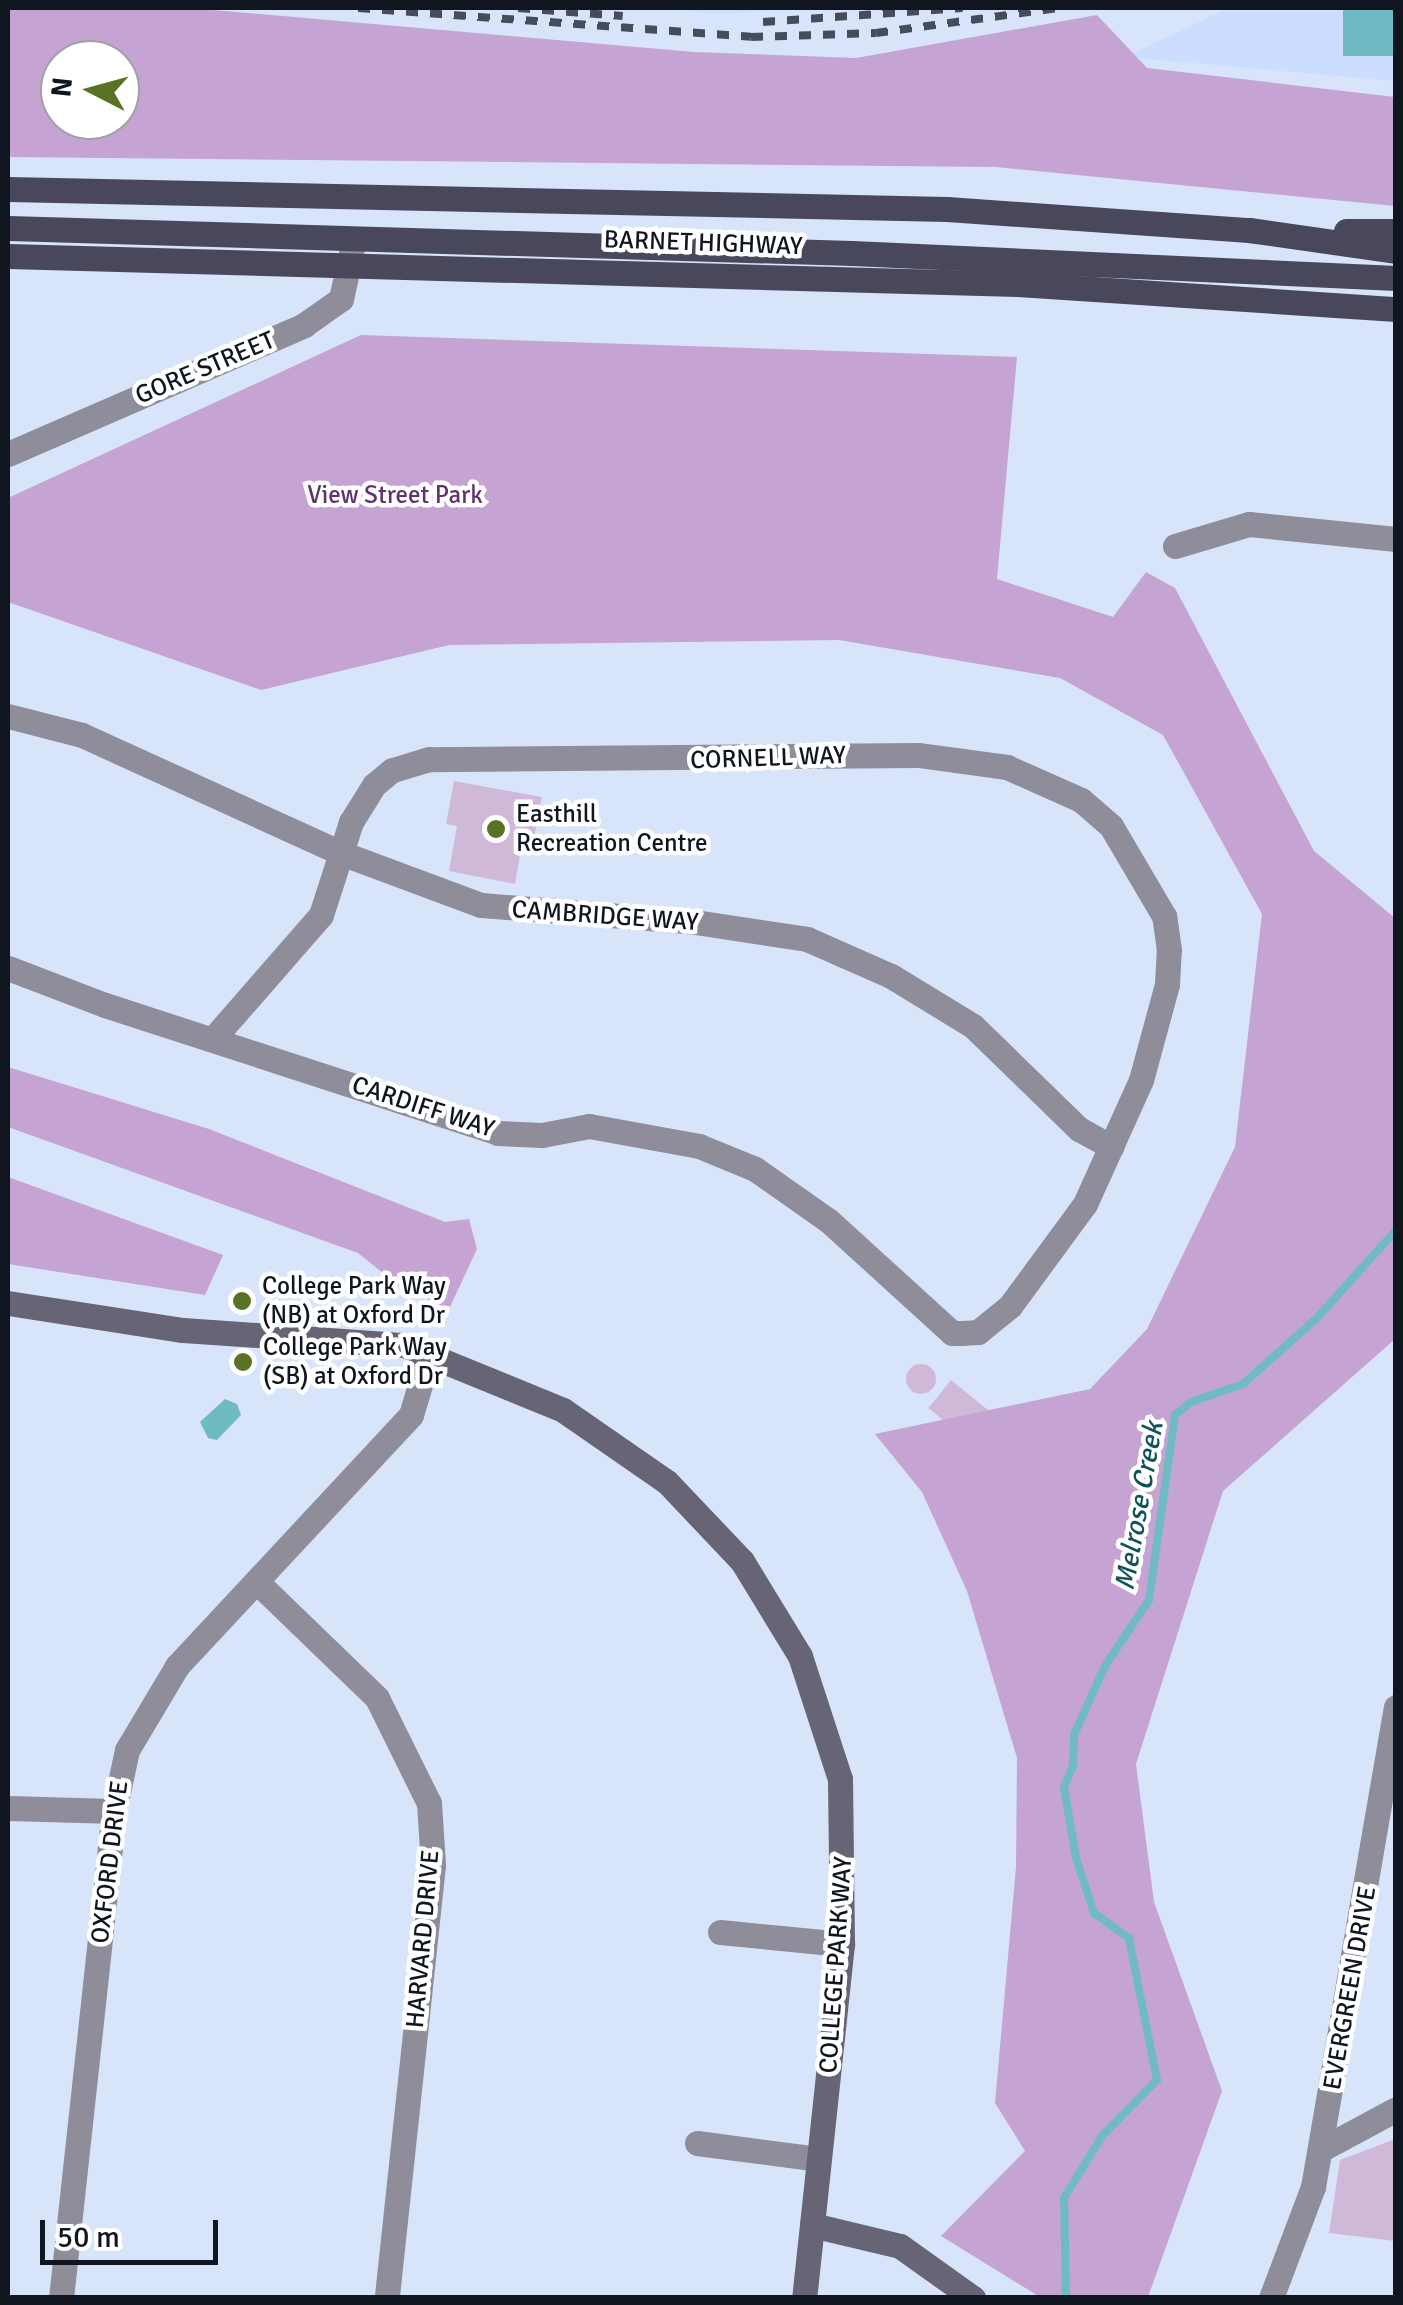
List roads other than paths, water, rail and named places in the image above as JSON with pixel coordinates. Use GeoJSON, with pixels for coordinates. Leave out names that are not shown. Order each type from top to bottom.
{"type":"FeatureCollection","features":[{"type":"Feature","properties":{"kind":"main road","name":"BARNET HIGHWAY"},"geometry":{"type":"LineString","coordinates":[[8,189],[947,210],[1306,235],[1396,251]]}},
{"type":"Feature","properties":{"kind":"main road"},"geometry":{"type":"LineString","coordinates":[[8,228],[1396,278]]}},
{"type":"Feature","properties":{"kind":"main road","name":"BARNET HIGHWAY"},"geometry":{"type":"LineString","coordinates":[[1306,235],[1396,231]]}},
{"type":"Feature","properties":{"kind":"main road","name":"BARNET HIGHWAY"},"geometry":{"type":"LineString","coordinates":[[8,256],[1018,284],[1396,309]]}},
{"type":"Feature","properties":{"kind":"street","name":"GORE STREET"},"geometry":{"type":"LineString","coordinates":[[8,454],[304,325],[341,299],[352,266],[353,238]]}},
{"type":"Feature","properties":{"kind":"street"},"geometry":{"type":"LineString","coordinates":[[1175,546],[1249,524],[1396,539]]}},
{"type":"Feature","properties":{"kind":"street","name":"CAMBRIDGE WAY"},"geometry":{"type":"LineString","coordinates":[[8,716],[144,760],[342,853],[482,904],[695,922],[807,939],[891,976],[973,1026],[1079,1129],[1111,1146]]}},
{"type":"Feature","properties":{"kind":"street","name":"CORNELL WAY"},"geometry":{"type":"LineString","coordinates":[[213,1039],[301,946],[322,915],[342,853],[374,785],[392,770],[429,759],[918,755],[967,758],[1038,778],[1081,800],[1111,826],[1164,916],[1167,984],[1141,1080],[1111,1146]]}},
{"type":"Feature","properties":{"kind":"street","name":"CARDIFF WAY"},"geometry":{"type":"LineString","coordinates":[[8,968],[498,1133],[542,1136],[589,1126],[713,1152],[755,1169],[829,1221],[952,1333],[978,1332],[1010,1306],[1063,1239],[1111,1146]]}},
{"type":"Feature","properties":{"kind":"street","name":"COLLEGE PARK WAY"},"geometry":{"type":"LineString","coordinates":[[8,1304],[183,1330],[357,1339],[429,1355],[563,1410],[667,1482],[742,1560],[800,1656],[840,1779],[842,1944],[804,2298]]}},
{"type":"Feature","properties":{"kind":"street","name":"OXFORD DRIVE"},"geometry":{"type":"LineString","coordinates":[[60,2298],[114,1811],[127,1750],[161,1687],[411,1415],[429,1355]]}},
{"type":"Feature","properties":{"kind":"street","name":"HARVARD DRIVE"},"geometry":{"type":"LineString","coordinates":[[257,1582],[376,1698],[429,1802],[433,1865],[387,2298]]}},
{"type":"Feature","properties":{"kind":"street","name":"EVERGREEN DRIVE"},"geometry":{"type":"LineString","coordinates":[[1271,2298],[1320,2150],[1396,1707]]}},
{"type":"Feature","properties":{"kind":"street"},"geometry":{"type":"LineString","coordinates":[[8,1808],[114,1811]]}},
{"type":"Feature","properties":{"kind":"street"},"geometry":{"type":"LineString","coordinates":[[720,1932],[842,1944]]}},
{"type":"Feature","properties":{"kind":"street","name":"EVERGREEN DRIVE"},"geometry":{"type":"LineString","coordinates":[[1320,2150],[1396,2109]]}},
{"type":"Feature","properties":{"kind":"street"},"geometry":{"type":"LineString","coordinates":[[697,2143],[818,2159]]}},
{"type":"Feature","properties":{"kind":"street"},"geometry":{"type":"LineString","coordinates":[[812,2225],[900,2246],[973,2298]]}},
{"type":"Feature","properties":{"kind":"waterway","name":"Melrose Creek"},"geometry":{"type":"LineString","coordinates":[[1066,2298],[1064,2198],[1102,2136],[1157,2080],[1129,1938],[1094,1913],[1076,1858],[1064,1787],[1073,1766],[1074,1735],[1105,1666],[1149,1600],[1175,1415],[1191,1402],[1243,1384],[1316,1319],[1396,1230]]}},
{"type":"Feature","properties":{"kind":"railway"},"geometry":{"type":"LineString","coordinates":[[358,8],[751,37],[876,33],[1058,8]]}},
{"type":"Feature","properties":{"kind":"railway"},"geometry":{"type":"LineString","coordinates":[[518,8],[623,16]]}},
{"type":"Feature","properties":{"kind":"railway"},"geometry":{"type":"LineString","coordinates":[[763,22],[963,8]]}},
{"type":"Feature","properties":{"kind":"place","name":"Easthill Recreation Centre"},"geometry":{"type":"Point","coordinates":[496,829]}},
{"type":"Feature","properties":{"kind":"place","name":"College Park Way (NB) at Oxford Dr"},"geometry":{"type":"Point","coordinates":[242,1301]}},
{"type":"Feature","properties":{"kind":"place","name":"College Park Way (SB) at Oxford Dr"},"geometry":{"type":"Point","coordinates":[243,1362]}},
{"type":"Feature","properties":{"kind":"park label","name":"View Street Park"},"geometry":{"type":"Point","coordinates":[395,495]}}]}
